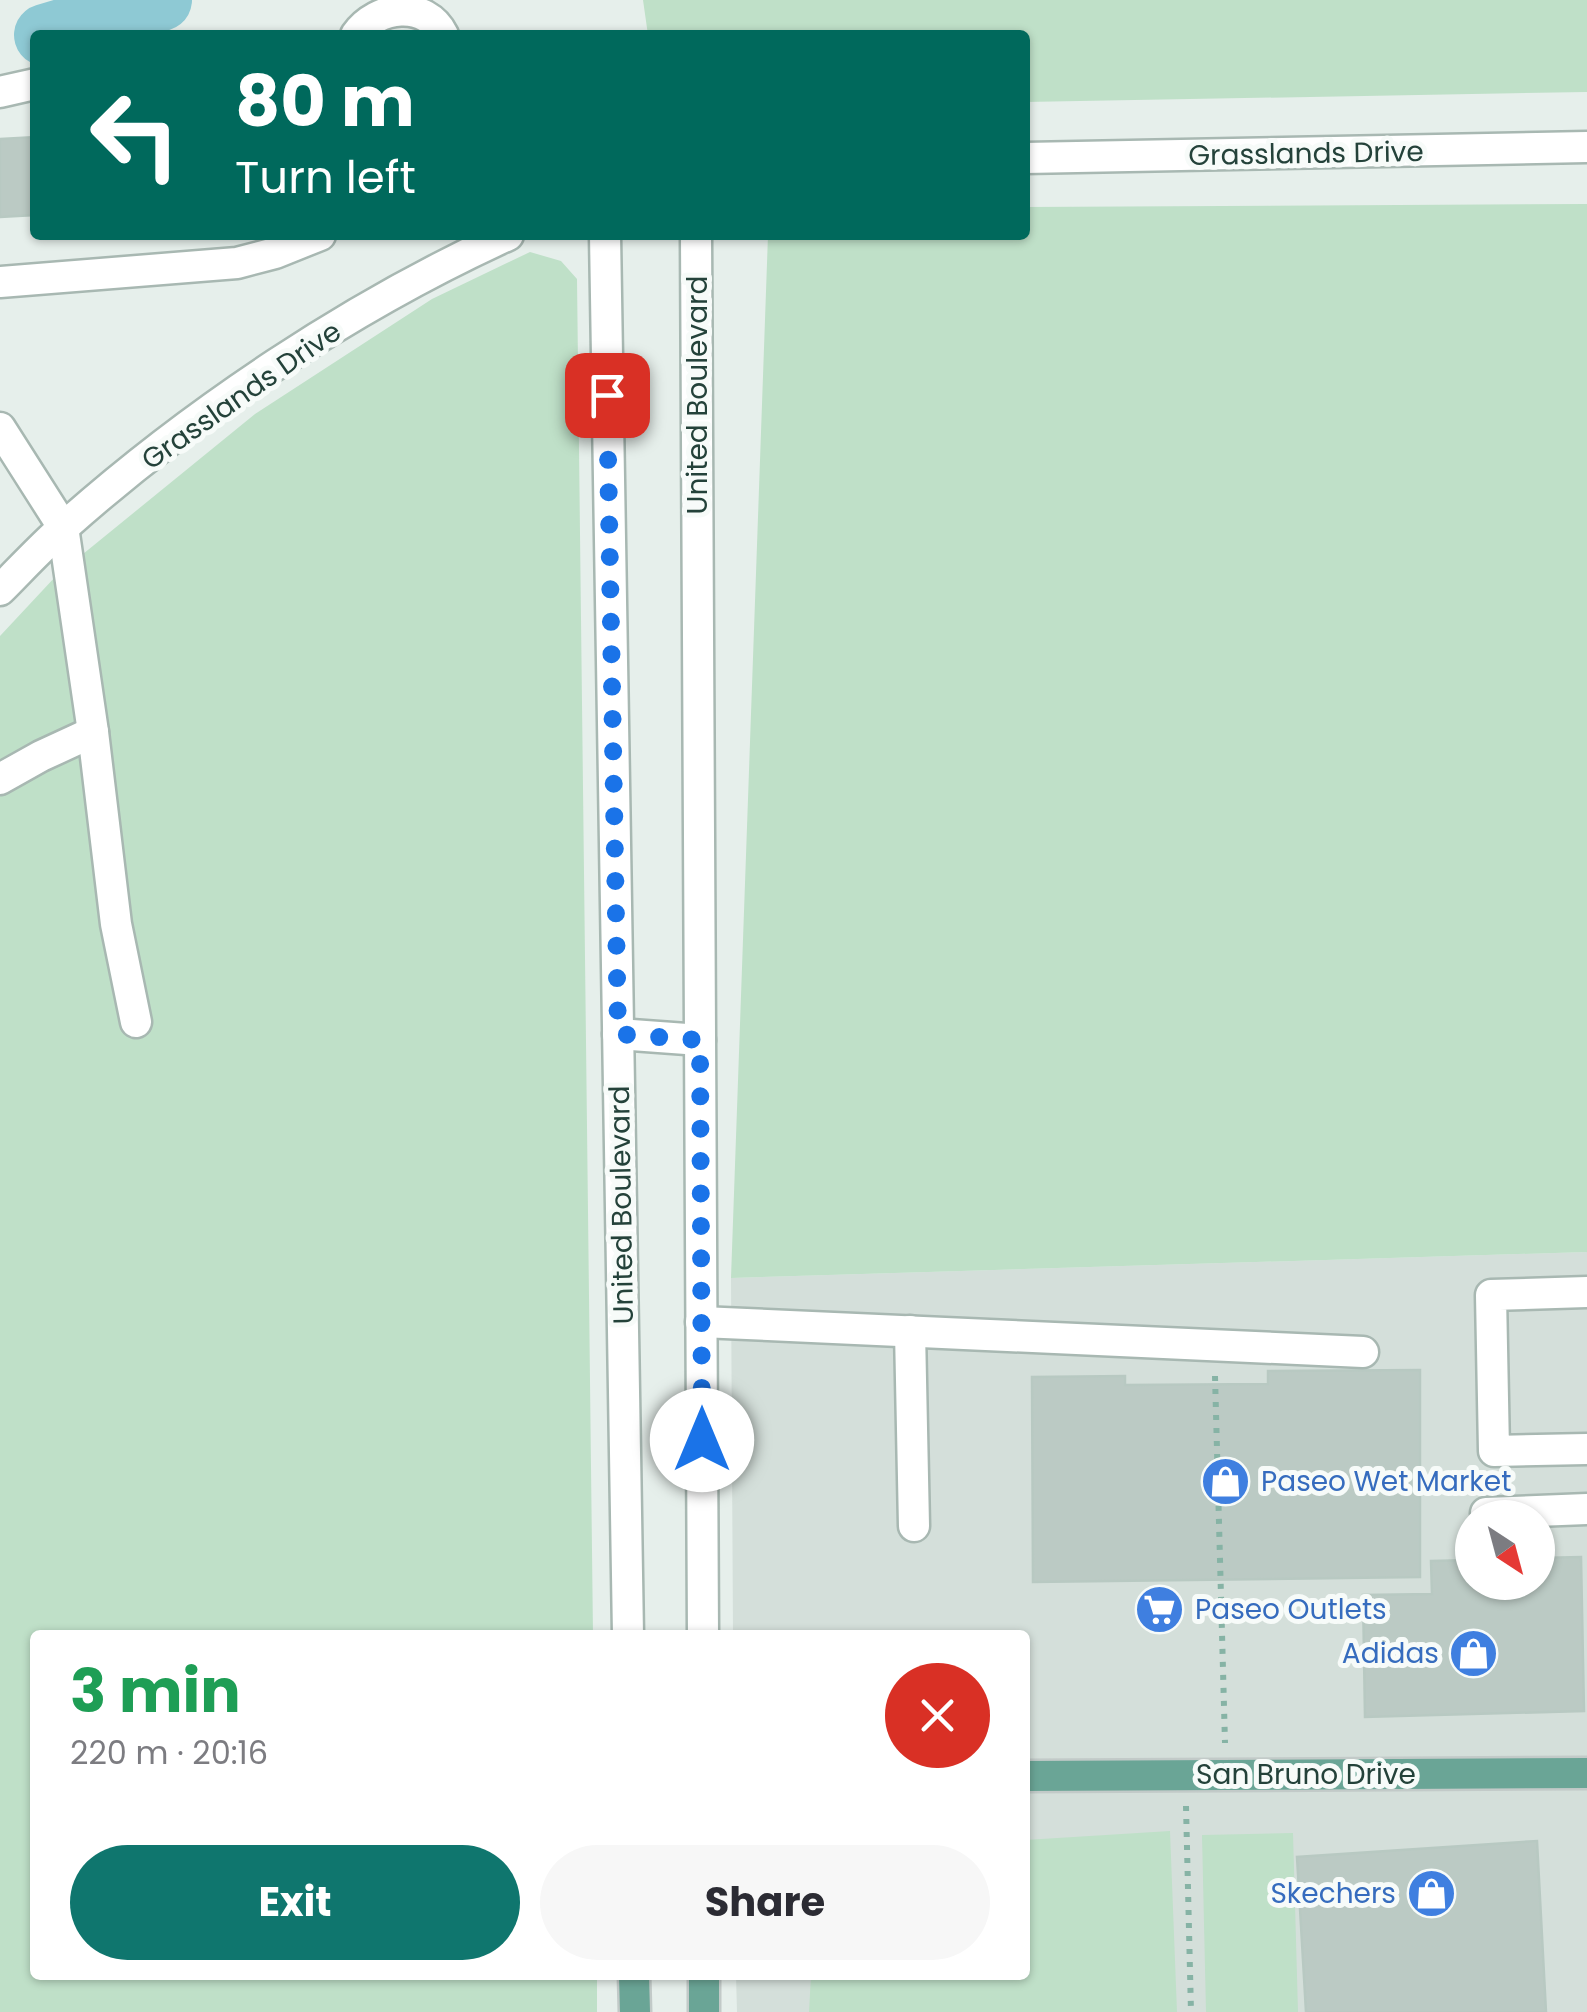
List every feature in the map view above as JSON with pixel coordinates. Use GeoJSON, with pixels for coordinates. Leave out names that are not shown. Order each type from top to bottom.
{"type":"FeatureCollection","features":[{"type":"Feature","properties":{"kind":"main road","name":"San Bruno Drive"},"geometry":{"type":"LineString","coordinates":[[1030,1776],[1587,1773]]}},
{"type":"Feature","properties":{"kind":"main road"},"geometry":{"type":"LineString","coordinates":[[634,1980],[635,2012]]}},
{"type":"Feature","properties":{"kind":"main road"},"geometry":{"type":"LineString","coordinates":[[704,1980],[704,2012]]}},
{"type":"Feature","properties":{"kind":"street"},"geometry":{"type":"LineString","coordinates":[[360,30],[374,15],[397,8],[421,12],[442,30]]}},
{"type":"Feature","properties":{"kind":"street"},"geometry":{"type":"LineString","coordinates":[[0,92],[30,85]]}},
{"type":"Feature","properties":{"kind":"street","name":"Grasslands Drive"},"geometry":{"type":"LineString","coordinates":[[1030,158],[1587,148]]}},
{"type":"Feature","properties":{"kind":"street"},"geometry":{"type":"LineString","coordinates":[[0,282],[237,262],[274,254],[308,240]]}},
{"type":"Feature","properties":{"kind":"street","name":"Grasslands Drive"},"geometry":{"type":"LineString","coordinates":[[0,590],[63,527],[164,444],[282,361],[392,293],[497,240]]}},
{"type":"Feature","properties":{"kind":"street","name":"United Boulevard"},"geometry":{"type":"LineString","coordinates":[[604,240],[628,1630]]}},
{"type":"Feature","properties":{"kind":"street","name":"United Boulevard"},"geometry":{"type":"LineString","coordinates":[[696,240],[702,1630]]}},
{"type":"Feature","properties":{"kind":"street"},"geometry":{"type":"LineString","coordinates":[[0,428],[63,527],[94,732],[116,924],[136,1022]]}},
{"type":"Feature","properties":{"kind":"street"},"geometry":{"type":"LineString","coordinates":[[0,779],[94,732]]}},
{"type":"Feature","properties":{"kind":"street"},"geometry":{"type":"LineString","coordinates":[[618,1034],[700,1040]]}},
{"type":"Feature","properties":{"kind":"street"},"geometry":{"type":"LineString","coordinates":[[1587,1292],[1490,1295],[1494,1451],[1587,1450]]}},
{"type":"Feature","properties":{"kind":"street"},"geometry":{"type":"LineString","coordinates":[[701,1322],[1364,1352]]}},
{"type":"Feature","properties":{"kind":"street"},"geometry":{"type":"LineString","coordinates":[[910,1331],[914,1526]]}},
{"type":"Feature","properties":{"kind":"street"},"geometry":{"type":"LineString","coordinates":[[1555,1510],[1587,1509]]}},
{"type":"Feature","properties":{"kind":"path"},"geometry":{"type":"LineString","coordinates":[[1210,1345],[1216,1385],[1225,1774]]}},
{"type":"Feature","properties":{"kind":"path"},"geometry":{"type":"LineString","coordinates":[[1185,1775],[1190,2012]]}},
{"type":"Feature","properties":{"kind":"shaded area","name":"Paseo Outlets"},"geometry":{"type":"Polygon","coordinates":[[[1587,1252],[1587,2012],[737,2012],[736,1980],[1030,1980],[1030,1630],[733,1630],[731,1278],[1587,1252]]]}},
{"type":"Feature","properties":{"kind":"green space"},"geometry":{"type":"Polygon","coordinates":[[[643,0],[1587,0],[1587,92],[1030,102],[1030,30],[647,30],[643,0]]]}},
{"type":"Feature","properties":{"kind":"green space"},"geometry":{"type":"Polygon","coordinates":[[[1587,204],[1587,1252],[731,1278],[768,240],[1030,240],[1030,207],[1587,204]]]}},
{"type":"Feature","properties":{"kind":"green space"},"geometry":{"type":"Polygon","coordinates":[[[530,252],[561,261],[577,279],[593,1630],[30,1630],[30,1980],[597,1980],[597,2012],[0,2012],[0,636],[56,576],[255,414],[432,299],[530,252]]]}},
{"type":"Feature","properties":{"kind":"green space"},"geometry":{"type":"Polygon","coordinates":[[[1170,1831],[1177,2012],[809,2012],[811,1980],[1030,1980],[1030,1840],[1170,1831]]]}},
{"type":"Feature","properties":{"kind":"green space"},"geometry":{"type":"Polygon","coordinates":[[[1293,1833],[1298,2012],[1206,2012],[1202,1835],[1293,1833]]]}},
{"type":"Feature","properties":{"kind":"building"},"geometry":{"type":"Polygon","coordinates":[[[30,137],[30,215],[0,217],[0,139],[30,137]]]}},
{"type":"Feature","properties":{"kind":"building","name":"Paseo Wet Market"},"geometry":{"type":"Polygon","coordinates":[[[1420,1370],[1420,1577],[1033,1582],[1032,1377],[1125,1376],[1125,1385],[1268,1384],[1268,1371],[1420,1370]]]}},
{"type":"Feature","properties":{"kind":"building","name":"Adidas"},"geometry":{"type":"Polygon","coordinates":[[[1581,1557],[1584,1711],[1365,1717],[1363,1595],[1432,1594],[1431,1561],[1455,1560],[1455,1600],[1555,1600],[1555,1558],[1581,1557]]]}},
{"type":"Feature","properties":{"kind":"building"},"geometry":{"type":"Polygon","coordinates":[[[1537,1841],[1546,2012],[1306,2012],[1297,1857],[1537,1841]]]}},
{"type":"Feature","properties":{"kind":"waterway"},"geometry":{"type":"LineString","coordinates":[[62,30],[161,0]]}},
{"type":"Feature","properties":{"kind":"place","name":"Paseo Wet Market"},"geometry":{"type":"Point","coordinates":[1226,1481]}},
{"type":"Feature","properties":{"kind":"place","name":"Paseo Outlets"},"geometry":{"type":"Point","coordinates":[1160,1609]}},
{"type":"Feature","properties":{"kind":"place","name":"Adidas"},"geometry":{"type":"Point","coordinates":[1474,1653]}},
{"type":"Feature","properties":{"kind":"place","name":"Skechers"},"geometry":{"type":"Point","coordinates":[1431,1893]}},
{"type":"Feature","properties":{"kind":"route"},"geometry":{"type":"LineString","coordinates":[[607,395],[618,1034],[700,1040],[702,1440]]}}]}
